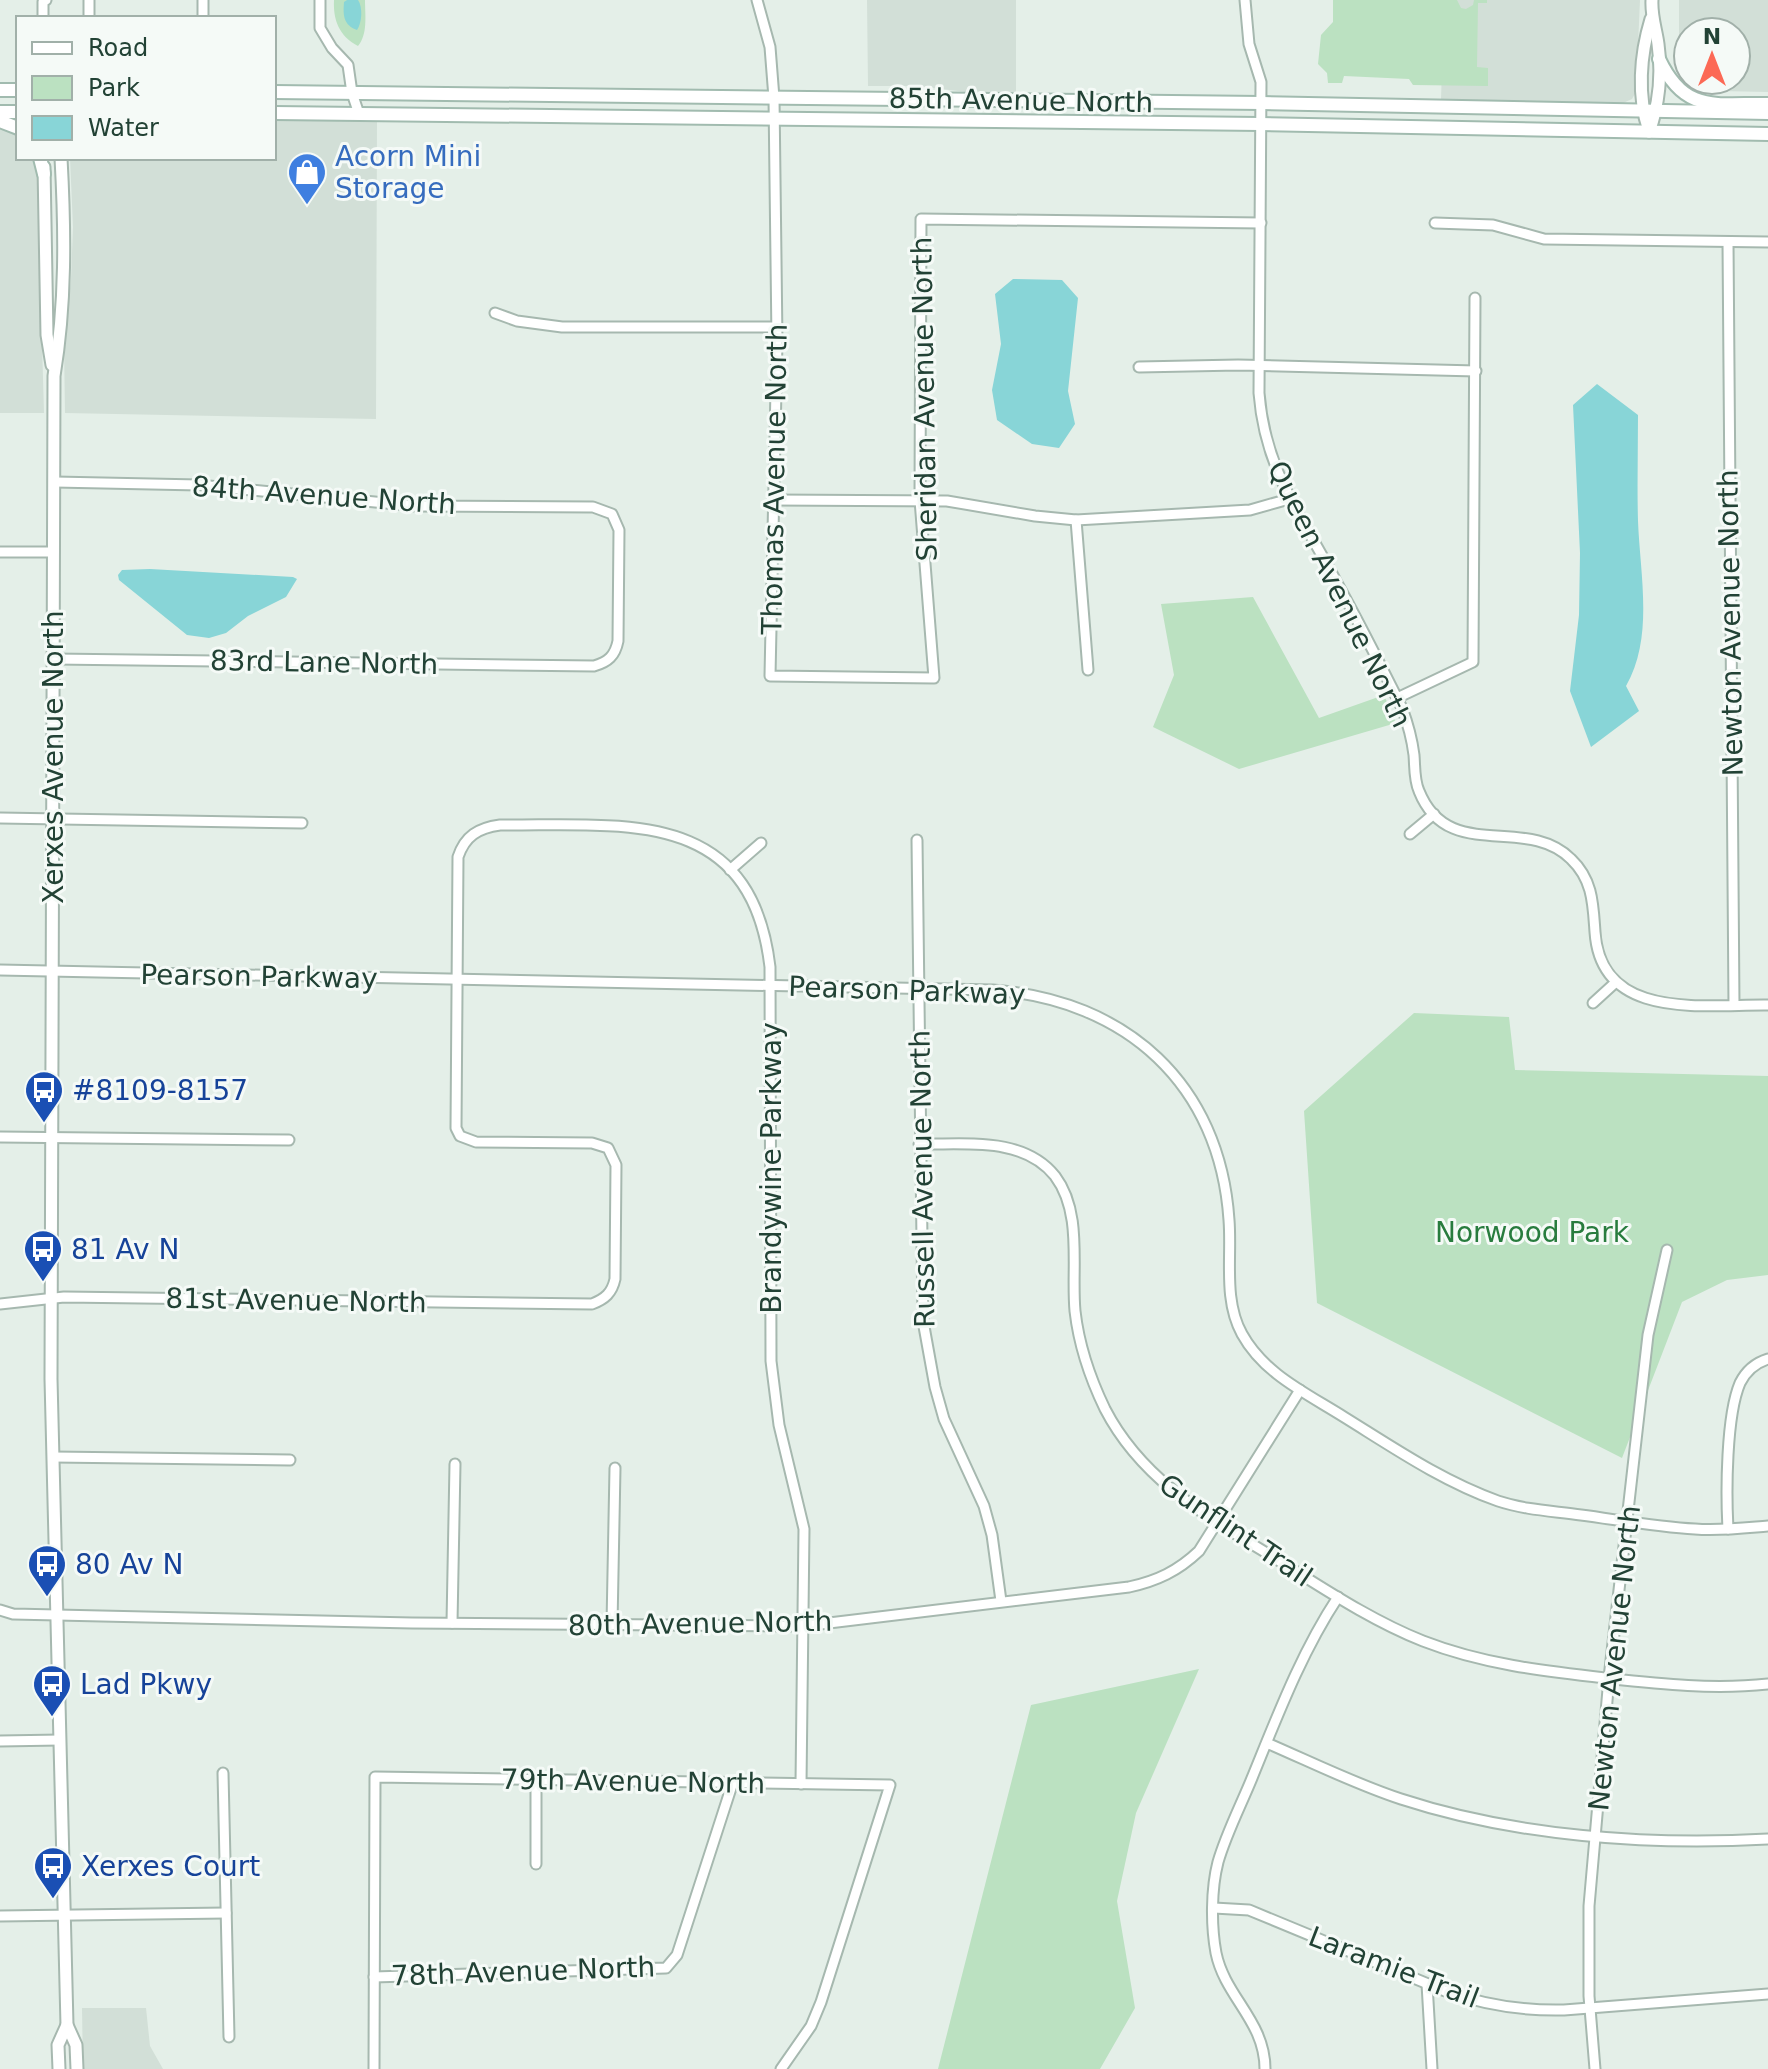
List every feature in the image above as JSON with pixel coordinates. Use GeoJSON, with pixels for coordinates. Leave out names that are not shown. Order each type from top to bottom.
{"type":"FeatureCollection","features":[{"type":"Feature","properties":{"kind":"main road"},"geometry":{"type":"LineString","coordinates":[[1659,59],[1677,89],[1698,102],[1768,104]]}},
{"type":"Feature","properties":{"kind":"main road","name":"85th Avenue North"},"geometry":{"type":"LineString","coordinates":[[276,92],[1261,103],[1768,113]]}},
{"type":"Feature","properties":{"kind":"main road","name":"85th Avenue North"},"geometry":{"type":"LineString","coordinates":[[276,113],[1260,124],[1768,134]]}},
{"type":"Feature","properties":{"kind":"main road"},"geometry":{"type":"LineString","coordinates":[[42,160],[44,174]]}},
{"type":"Feature","properties":{"kind":"street"},"geometry":{"type":"LineString","coordinates":[[320,0],[322,32],[348,65],[359,114]]}},
{"type":"Feature","properties":{"kind":"street","name":"Thomas Avenue North"},"geometry":{"type":"LineString","coordinates":[[757,0],[770,47],[774,98],[777,327],[770,676],[934,678]]}},
{"type":"Feature","properties":{"kind":"street","name":"Queen Avenue North"},"geometry":{"type":"LineString","coordinates":[[1245,0],[1249,44],[1261,82],[1259,393],[1266,442],[1289,499],[1337,581],[1397,698],[1408,724],[1419,791],[1434,814]]}},
{"type":"Feature","properties":{"kind":"street"},"geometry":{"type":"LineString","coordinates":[[1649,132],[1642,111],[1643,45],[1652,0]]}},
{"type":"Feature","properties":{"kind":"street"},"geometry":{"type":"LineString","coordinates":[[45,1],[45,16]]}},
{"type":"Feature","properties":{"kind":"street"},"geometry":{"type":"LineString","coordinates":[[1649,132],[1657,111],[1659,59],[1651,16]]}},
{"type":"Feature","properties":{"kind":"street","name":"Xerxes Avenue North"},"geometry":{"type":"LineString","coordinates":[[54,376],[61,335],[64,250],[61,160]]}},
{"type":"Feature","properties":{"kind":"street","name":"Xerxes Avenue North"},"geometry":{"type":"LineString","coordinates":[[44,174],[47,335],[54,376],[55,482],[53,1457],[67,2025],[76,2045],[77,2069]]}},
{"type":"Feature","properties":{"kind":"street","name":"Sheridan Avenue North"},"geometry":{"type":"LineString","coordinates":[[934,678],[920,500],[921,219],[1261,223]]}},
{"type":"Feature","properties":{"kind":"street"},"geometry":{"type":"LineString","coordinates":[[1435,223],[1493,225],[1544,239],[1768,242]]}},
{"type":"Feature","properties":{"kind":"street","name":"Newton Avenue North"},"geometry":{"type":"LineString","coordinates":[[1728,242],[1734,1005]]}},
{"type":"Feature","properties":{"kind":"street"},"geometry":{"type":"LineString","coordinates":[[1397,698],[1473,662],[1475,298]]}},
{"type":"Feature","properties":{"kind":"street"},"geometry":{"type":"LineString","coordinates":[[495,313],[517,321],[562,327],[777,327]]}},
{"type":"Feature","properties":{"kind":"street"},"geometry":{"type":"LineString","coordinates":[[1139,367],[1260,366],[1476,371]]}},
{"type":"Feature","properties":{"kind":"street","name":"84th Avenue North"},"geometry":{"type":"LineString","coordinates":[[55,482],[199,485],[416,506],[593,507],[612,514],[619,530],[618,641],[612,657],[604,664],[594,666]]}},
{"type":"Feature","properties":{"kind":"street"},"geometry":{"type":"LineString","coordinates":[[773,500],[947,501],[1076,520],[1250,510],[1289,499]]}},
{"type":"Feature","properties":{"kind":"street"},"geometry":{"type":"LineString","coordinates":[[1076,520],[1088,670]]}},
{"type":"Feature","properties":{"kind":"street"},"geometry":{"type":"LineString","coordinates":[[0,552],[54,552]]}},
{"type":"Feature","properties":{"kind":"street","name":"83rd Lane North"},"geometry":{"type":"LineString","coordinates":[[54,659],[594,666]]}},
{"type":"Feature","properties":{"kind":"street"},"geometry":{"type":"LineString","coordinates":[[1410,834],[1434,814],[1452,828],[1467,834],[1539,840],[1557,847],[1572,859],[1592,892],[1597,949],[1604,967],[1616,982],[1640,998],[1667,1004],[1768,1005]]}},
{"type":"Feature","properties":{"kind":"street"},"geometry":{"type":"LineString","coordinates":[[0,818],[302,823]]}},
{"type":"Feature","properties":{"kind":"street","name":"Brandywine Parkway"},"geometry":{"type":"LineString","coordinates":[[455,981],[456,868],[461,846],[468,836],[488,826],[629,826],[677,835],[699,846],[730,870],[750,897],[761,919],[767,943],[770,986],[771,1361],[779,1425],[804,1529],[801,1784]]}},
{"type":"Feature","properties":{"kind":"street","name":"Russell Avenue North"},"geometry":{"type":"LineString","coordinates":[[917,840],[921,1288],[928,1354],[944,1419],[984,1506],[992,1535],[1001,1601]]}},
{"type":"Feature","properties":{"kind":"street"},"geometry":{"type":"LineString","coordinates":[[730,870],[761,843]]}},
{"type":"Feature","properties":{"kind":"street","name":"Pearson Parkway"},"geometry":{"type":"LineString","coordinates":[[0,970],[918,988],[1015,991],[1059,1000],[1090,1011],[1145,1046],[1169,1069],[1206,1125],[1218,1155],[1229,1221],[1233,1308],[1240,1330],[1268,1368],[1435,1473],[1467,1489],[1534,1511],[1695,1529],[1768,1526]]}},
{"type":"Feature","properties":{"kind":"street","name":"81st Avenue North"},"geometry":{"type":"LineString","coordinates":[[0,1304],[51,1298],[592,1304],[602,1300],[610,1293],[615,1279],[616,1165],[613,1156],[608,1148],[592,1143],[476,1142],[460,1136],[454,1120],[455,981]]}},
{"type":"Feature","properties":{"kind":"street"},"geometry":{"type":"LineString","coordinates":[[1593,1003],[1616,982]]}},
{"type":"Feature","properties":{"kind":"street"},"geometry":{"type":"LineString","coordinates":[[0,1137],[289,1140]]}},
{"type":"Feature","properties":{"kind":"street","name":"Gunflint Trail"},"geometry":{"type":"LineString","coordinates":[[919,1144],[1010,1148],[1028,1154],[1054,1175],[1064,1190],[1073,1223],[1074,1286],[1079,1339],[1086,1364],[1105,1408],[1140,1460],[1187,1504],[1396,1629],[1465,1655],[1507,1666],[1697,1687],[1768,1684]]}},
{"type":"Feature","properties":{"kind":"street","name":"Newton Avenue North"},"geometry":{"type":"LineString","coordinates":[[1595,2069],[1590,2008],[1589,1906],[1609,1678],[1648,1335],[1667,1250]]}},
{"type":"Feature","properties":{"kind":"street"},"geometry":{"type":"LineString","coordinates":[[1728,1529],[1728,1471],[1736,1396],[1749,1370],[1768,1359]]}},
{"type":"Feature","properties":{"kind":"street","name":"80th Avenue North"},"geometry":{"type":"LineString","coordinates":[[0,1610],[13,1614],[452,1623],[804,1626],[1149,1583],[1184,1564],[1199,1551],[1300,1390]]}},
{"type":"Feature","properties":{"kind":"street"},"geometry":{"type":"LineString","coordinates":[[53,1457],[290,1460]]}},
{"type":"Feature","properties":{"kind":"street"},"geometry":{"type":"LineString","coordinates":[[452,1623],[455,1464]]}},
{"type":"Feature","properties":{"kind":"street"},"geometry":{"type":"LineString","coordinates":[[612,1625],[615,1468]]}},
{"type":"Feature","properties":{"kind":"street"},"geometry":{"type":"LineString","coordinates":[[1265,2069],[1258,2031],[1220,1966],[1216,1952],[1214,1908],[1218,1863],[1306,1653],[1338,1597]]}},
{"type":"Feature","properties":{"kind":"street"},"geometry":{"type":"LineString","coordinates":[[0,1741],[60,1740]]}},
{"type":"Feature","properties":{"kind":"street"},"geometry":{"type":"LineString","coordinates":[[1267,1743],[1357,1782],[1442,1811],[1530,1828],[1668,1841],[1768,1839]]}},
{"type":"Feature","properties":{"kind":"street"},"geometry":{"type":"LineString","coordinates":[[223,1773],[229,2037]]}},
{"type":"Feature","properties":{"kind":"street","name":"79th Avenue North"},"geometry":{"type":"LineString","coordinates":[[374,1977],[375,1777],[890,1785],[821,2002],[811,2026],[781,2069]]}},
{"type":"Feature","properties":{"kind":"street"},"geometry":{"type":"LineString","coordinates":[[536,1780],[536,1864]]}},
{"type":"Feature","properties":{"kind":"street","name":"78th Avenue North"},"geometry":{"type":"LineString","coordinates":[[374,1977],[666,1968],[677,1955],[733,1782]]}},
{"type":"Feature","properties":{"kind":"street","name":"Laramie Trail"},"geometry":{"type":"LineString","coordinates":[[1214,1908],[1249,1910],[1427,1984],[1474,2001],[1504,2007],[1533,2011],[1768,1994]]}},
{"type":"Feature","properties":{"kind":"street"},"geometry":{"type":"LineString","coordinates":[[0,1916],[226,1913]]}},
{"type":"Feature","properties":{"kind":"street"},"geometry":{"type":"LineString","coordinates":[[374,1977],[374,2069]]}},
{"type":"Feature","properties":{"kind":"street"},"geometry":{"type":"LineString","coordinates":[[1427,1984],[1432,2069]]}},
{"type":"Feature","properties":{"kind":"street","name":"Xerxes Avenue North"},"geometry":{"type":"LineString","coordinates":[[59,2069],[58,2045],[67,2025]]}},
{"type":"Feature","properties":{"kind":"shaded area"},"geometry":{"type":"Polygon","coordinates":[[[867,0],[1016,0],[1016,94],[983,94],[916,86],[868,86],[867,0]]]}},
{"type":"Feature","properties":{"kind":"shaded area"},"geometry":{"type":"Polygon","coordinates":[[[1444,0],[1640,0],[1636,92],[1632,99],[1623,103],[1441,100],[1444,0]]]}},
{"type":"Feature","properties":{"kind":"shaded area"},"geometry":{"type":"Polygon","coordinates":[[[1679,0],[1768,0],[1768,92],[1752,92],[1752,16],[1679,16],[1679,0]]]}},
{"type":"Feature","properties":{"kind":"shaded area"},"geometry":{"type":"Polygon","coordinates":[[[276,120],[377,121],[376,419],[65,413],[64,346],[73,227],[70,160],[276,160],[276,120]]]}},
{"type":"Feature","properties":{"kind":"shaded area"},"geometry":{"type":"Polygon","coordinates":[[[0,125],[16,133],[16,160],[36,160],[37,166],[44,413],[0,413],[0,125]]]}},
{"type":"Feature","properties":{"kind":"shaded area"},"geometry":{"type":"Polygon","coordinates":[[[82,2008],[146,2008],[150,2046],[163,2069],[83,2069],[82,2008]]]}},
{"type":"Feature","properties":{"kind":"green space"},"geometry":{"type":"Polygon","coordinates":[[[334,0],[365,0],[365,30],[358,46],[338,27],[334,0]]]}},
{"type":"Feature","properties":{"kind":"green space"},"geometry":{"type":"Polygon","coordinates":[[[1333,0],[1457,0],[1461,8],[1466,9],[1473,5],[1474,0],[1487,0],[1487,3],[1478,3],[1477,67],[1488,68],[1488,86],[1413,85],[1409,79],[1344,76],[1342,83],[1328,83],[1327,73],[1318,64],[1321,35],[1333,22],[1333,0]]]}},
{"type":"Feature","properties":{"kind":"green space"},"geometry":{"type":"Polygon","coordinates":[[[1253,597],[1319,718],[1384,695],[1396,723],[1239,769],[1153,727],[1174,675],[1161,604],[1253,597]]]}},
{"type":"Feature","properties":{"kind":"green space","name":"Norwood Park"},"geometry":{"type":"Polygon","coordinates":[[[1414,1013],[1509,1017],[1515,1070],[1768,1076],[1768,1275],[1727,1280],[1682,1302],[1622,1458],[1317,1303],[1304,1111],[1414,1013]]]}},
{"type":"Feature","properties":{"kind":"green space"},"geometry":{"type":"Polygon","coordinates":[[[1199,1669],[1136,1813],[1117,1901],[1135,2008],[1100,2069],[938,2069],[1031,1705],[1199,1669]]]}},
{"type":"Feature","properties":{"kind":"water"},"geometry":{"type":"Polygon","coordinates":[[[358,0],[360,3],[357,30],[345,19],[344,2],[358,0]]]}},
{"type":"Feature","properties":{"kind":"water"},"geometry":{"type":"Polygon","coordinates":[[[1013,279],[1062,280],[1078,298],[1068,391],[1075,424],[1059,448],[1032,444],[997,420],[992,390],[1001,344],[995,294],[1013,279]]]}},
{"type":"Feature","properties":{"kind":"water"},"geometry":{"type":"Polygon","coordinates":[[[1597,384],[1638,415],[1638,521],[1643,626],[1635,667],[1626,686],[1639,711],[1591,747],[1570,691],[1579,615],[1580,553],[1573,405],[1597,384]]]}},
{"type":"Feature","properties":{"kind":"water"},"geometry":{"type":"Polygon","coordinates":[[[150,569],[297,579],[286,597],[248,616],[226,633],[209,638],[187,635],[119,580],[122,570],[150,569]]]}},
{"type":"Feature","properties":{"kind":"place","name":"Acorn Mini Storage"},"geometry":{"type":"Point","coordinates":[307,206]}},
{"type":"Feature","properties":{"kind":"place","name":"#8109-8157"},"geometry":{"type":"Point","coordinates":[44,1124]}},
{"type":"Feature","properties":{"kind":"place","name":"81 Av N"},"geometry":{"type":"Point","coordinates":[43,1283]}},
{"type":"Feature","properties":{"kind":"place","name":"80 Av N"},"geometry":{"type":"Point","coordinates":[47,1598]}},
{"type":"Feature","properties":{"kind":"place","name":"Lad Pkwy"},"geometry":{"type":"Point","coordinates":[52,1718]}},
{"type":"Feature","properties":{"kind":"place","name":"Xerxes Court"},"geometry":{"type":"Point","coordinates":[53,1900]}}]}
